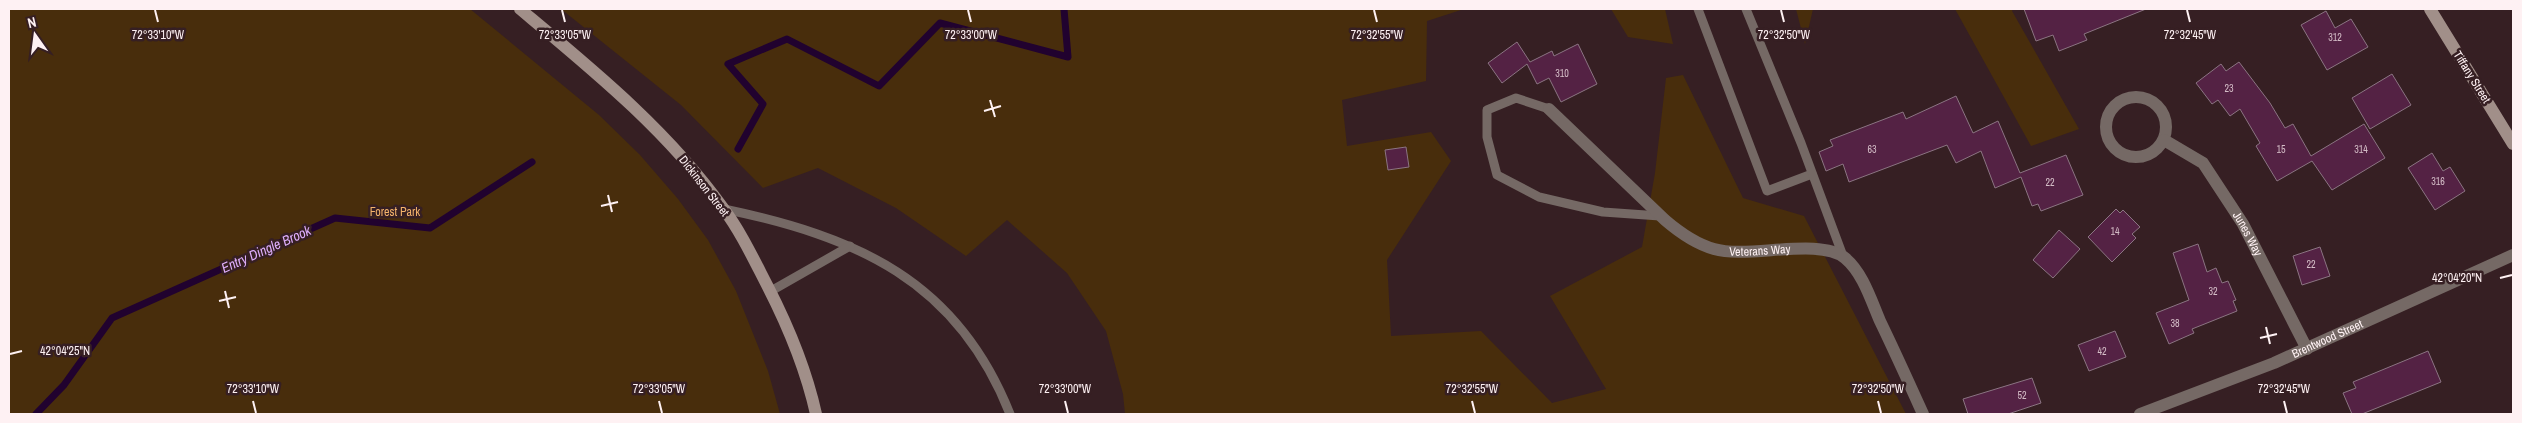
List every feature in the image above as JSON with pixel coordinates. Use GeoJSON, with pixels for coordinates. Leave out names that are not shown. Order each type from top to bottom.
{"type":"FeatureCollection","features":[{"type":"Feature","properties":{"kind":"main road","name":"Dickinson Street"},"geometry":{"type":"LineString","coordinates":[[520,9],[595,71],[664,136],[724,209],[771,291],[798,352],[816,414]]}},
{"type":"Feature","properties":{"kind":"main road","name":"Tiffany Street"},"geometry":{"type":"LineString","coordinates":[[2430,9],[2513,144]]}},
{"type":"Feature","properties":{"kind":"street"},"geometry":{"type":"LineString","coordinates":[[2132,98],[2145,98],[2164,115],[2167,127],[2164,140],[2155,151],[2142,157],[2128,156],[2116,150],[2108,138],[2106,124],[2111,111],[2120,102],[2132,98]]}},
{"type":"Feature","properties":{"kind":"street","name":"Veterans Way"},"geometry":{"type":"LineString","coordinates":[[1549,109],[1679,232],[1714,250],[1732,252],[1811,249],[1843,256]]}},
{"type":"Feature","properties":{"kind":"street","name":"Junes Way"},"geometry":{"type":"LineString","coordinates":[[2164,140],[2203,162],[2243,224],[2307,349]]}},
{"type":"Feature","properties":{"kind":"street","name":"Brentwood Street"},"geometry":{"type":"LineString","coordinates":[[2140,414],[2307,349],[2513,255]]}},
{"type":"Feature","properties":{"kind":"street"},"geometry":{"type":"LineString","coordinates":[[1843,256],[1860,276],[1923,414]]}},
{"type":"Feature","properties":{"kind":"lane"},"geometry":{"type":"LineString","coordinates":[[1698,9],[1767,191],[1812,174]]}},
{"type":"Feature","properties":{"kind":"lane"},"geometry":{"type":"LineString","coordinates":[[1746,9],[1843,256]]}},
{"type":"Feature","properties":{"kind":"lane"},"geometry":{"type":"LineString","coordinates":[[1549,109],[1516,98],[1488,110],[1487,137],[1497,174],[1539,196],[1603,212],[1661,216]]}},
{"type":"Feature","properties":{"kind":"lane"},"geometry":{"type":"LineString","coordinates":[[724,209],[771,219],[822,234],[889,266],[945,310],[986,362],[1010,414]]}},
{"type":"Feature","properties":{"kind":"lane"},"geometry":{"type":"LineString","coordinates":[[771,291],[850,246]]}},
{"type":"Feature","properties":{"kind":"green space","name":"Forest Park"},"geometry":{"type":"Polygon","coordinates":[[[9,9],[470,9],[599,115],[640,155],[678,199],[708,240],[736,291],[768,371],[780,414],[9,414],[9,9]]]}},
{"type":"Feature","properties":{"kind":"green space"},"geometry":{"type":"Polygon","coordinates":[[[561,9],[1464,9],[1427,21],[1426,81],[1342,100],[1347,146],[1431,132],[1451,161],[1387,260],[1391,336],[1481,331],[1552,403],[1606,389],[1550,296],[1642,247],[1655,173],[1666,78],[1683,75],[1743,198],[1804,216],[1906,414],[1125,414],[1123,394],[1106,331],[1067,273],[1007,220],[966,256],[896,208],[818,168],[763,188],[681,105],[561,9]]]}},
{"type":"Feature","properties":{"kind":"green space"},"geometry":{"type":"Polygon","coordinates":[[[1611,9],[1665,9],[1673,44],[1628,37],[1611,9]]]}},
{"type":"Feature","properties":{"kind":"green space"},"geometry":{"type":"Polygon","coordinates":[[[1796,9],[1813,9],[1805,44],[1796,9]]]}},
{"type":"Feature","properties":{"kind":"green space"},"geometry":{"type":"Polygon","coordinates":[[[1955,9],[2013,9],[2012,11],[2079,129],[2031,146],[1955,9]]]}},
{"type":"Feature","properties":{"kind":"building"},"geometry":{"type":"Polygon","coordinates":[[[2024,9],[2146,9],[2084,34],[2087,40],[2059,51],[2053,35],[2036,41],[2024,9]]]}},
{"type":"Feature","properties":{"kind":"building"},"geometry":{"type":"Polygon","coordinates":[[[2326,11],[2335,28],[2351,19],[2368,47],[2327,70],[2301,25],[2326,11]]]}},
{"type":"Feature","properties":{"kind":"building"},"geometry":{"type":"Polygon","coordinates":[[[1517,42],[1530,62],[1552,51],[1554,56],[1578,44],[1597,84],[1561,102],[1549,78],[1537,84],[1527,64],[1502,83],[1488,63],[1517,42]]]}},
{"type":"Feature","properties":{"kind":"building"},"geometry":{"type":"Polygon","coordinates":[[[2239,62],[2270,103],[2285,128],[2293,124],[2311,156],[2364,124],[2385,158],[2332,190],[2312,161],[2277,181],[2256,146],[2260,143],[2240,109],[2230,116],[2218,100],[2212,104],[2196,83],[2221,64],[2226,71],[2239,62]]]}},
{"type":"Feature","properties":{"kind":"building"},"geometry":{"type":"Polygon","coordinates":[[[2392,74],[2411,105],[2370,129],[2352,98],[2392,74]]]}},
{"type":"Feature","properties":{"kind":"building"},"geometry":{"type":"Polygon","coordinates":[[[1956,96],[1973,133],[1998,121],[2020,173],[2066,155],[2083,195],[2041,211],[2038,204],[2032,206],[2021,177],[1995,188],[1981,151],[1956,163],[1947,145],[1849,182],[1843,164],[1826,171],[1819,152],[1833,146],[1830,140],[1903,112],[1906,119],[1956,96]]]}},
{"type":"Feature","properties":{"kind":"building"},"geometry":{"type":"Polygon","coordinates":[[[1406,147],[1409,167],[1388,170],[1385,150],[1406,147]]]}},
{"type":"Feature","properties":{"kind":"building"},"geometry":{"type":"Polygon","coordinates":[[[2432,153],[2443,171],[2450,167],[2465,191],[2435,210],[2408,168],[2432,153]]]}},
{"type":"Feature","properties":{"kind":"building"},"geometry":{"type":"Polygon","coordinates":[[[2116,209],[2120,213],[2123,210],[2140,227],[2132,234],[2136,238],[2112,262],[2088,237],[2116,209]]]}},
{"type":"Feature","properties":{"kind":"building"},"geometry":{"type":"Polygon","coordinates":[[[2059,230],[2080,249],[2053,278],[2033,260],[2059,230]]]}},
{"type":"Feature","properties":{"kind":"building"},"geometry":{"type":"Polygon","coordinates":[[[2198,244],[2207,272],[2216,268],[2222,283],[2228,281],[2236,300],[2233,301],[2237,311],[2192,329],[2194,333],[2169,344],[2156,313],[2189,300],[2173,253],[2198,244]]]}},
{"type":"Feature","properties":{"kind":"building"},"geometry":{"type":"Polygon","coordinates":[[[2320,247],[2330,276],[2302,285],[2293,256],[2320,247]]]}},
{"type":"Feature","properties":{"kind":"building"},"geometry":{"type":"Polygon","coordinates":[[[2115,331],[2126,357],[2089,371],[2078,345],[2115,331]]]}},
{"type":"Feature","properties":{"kind":"building"},"geometry":{"type":"Polygon","coordinates":[[[2428,351],[2441,382],[2362,414],[2352,414],[2343,393],[2356,388],[2353,382],[2428,351]]]}},
{"type":"Feature","properties":{"kind":"building"},"geometry":{"type":"Polygon","coordinates":[[[2032,378],[2041,403],[2008,414],[1968,414],[1963,399],[2032,378]]]}},
{"type":"Feature","properties":{"kind":"waterway","name":"Entry Dingle Brook"},"geometry":{"type":"LineString","coordinates":[[738,149],[763,104],[728,64],[787,39],[879,86],[940,23],[1068,57],[1064,9]]}},
{"type":"Feature","properties":{"kind":"waterway","name":"Entry Dingle Brook"},"geometry":{"type":"LineString","coordinates":[[36,414],[64,385],[112,318],[335,218],[430,228],[532,162]]}}]}
